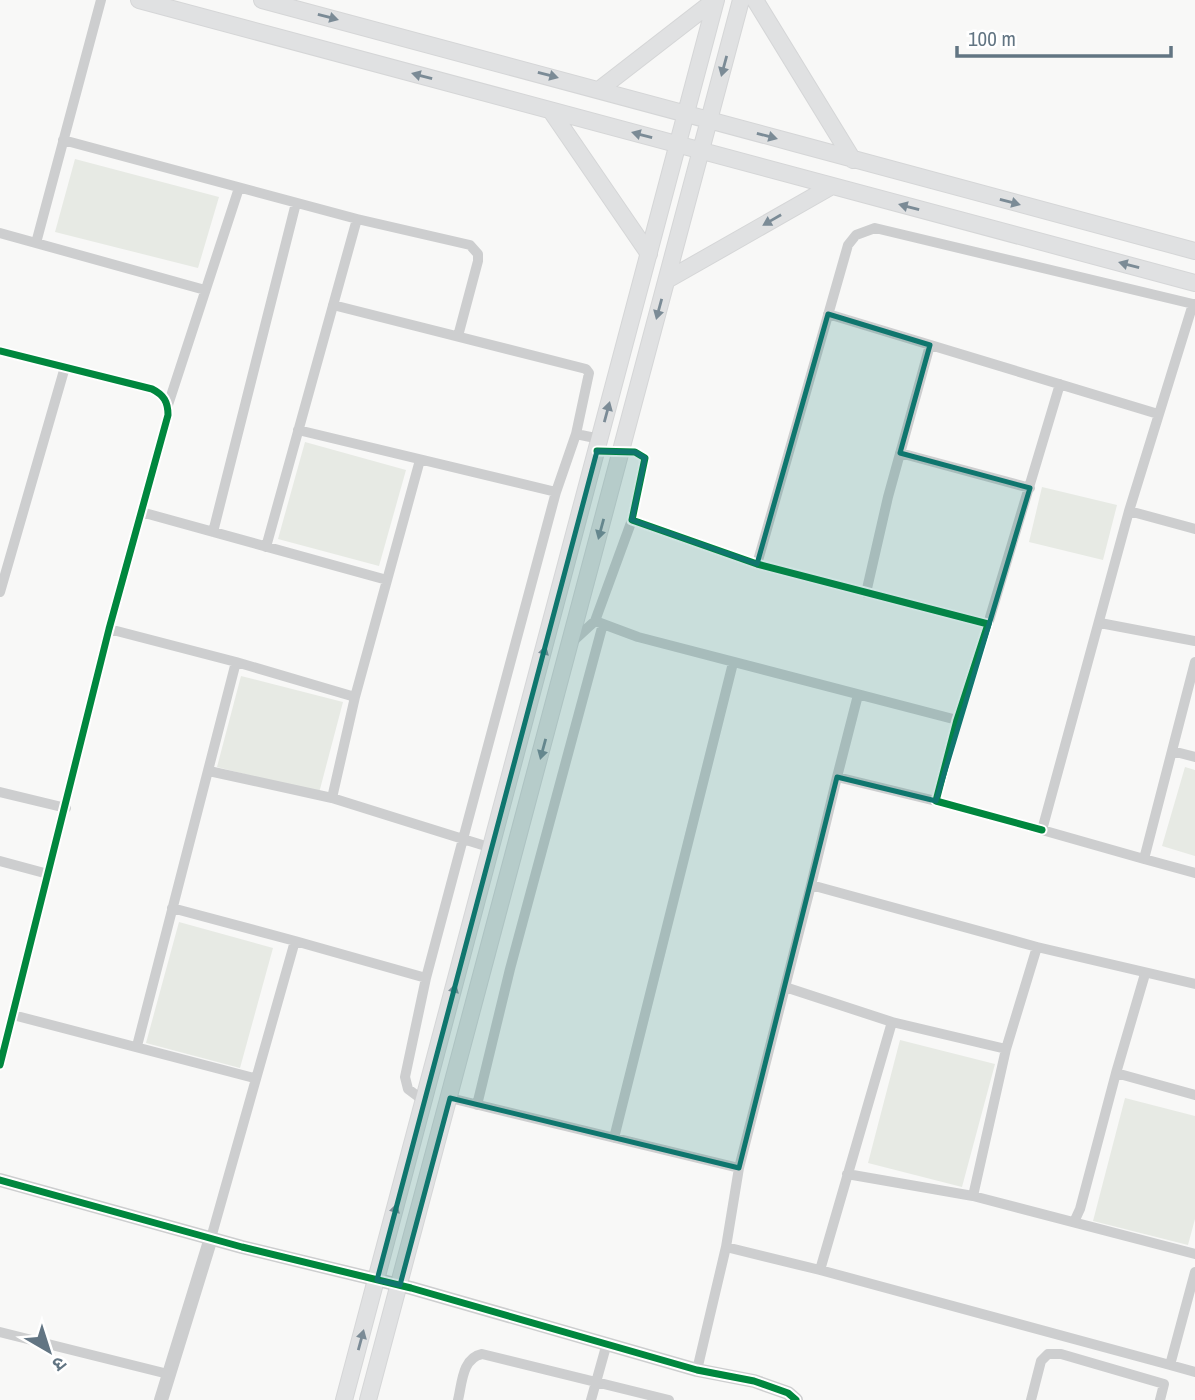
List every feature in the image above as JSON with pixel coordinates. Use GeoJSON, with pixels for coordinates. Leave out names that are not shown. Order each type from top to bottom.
{"type":"FeatureCollection","features":[{"type":"Feature","properties":{"kind":"main road"},"geometry":{"type":"LineString","coordinates":[[139,0],[1195,283]]}},
{"type":"Feature","properties":{"kind":"main road"},"geometry":{"type":"LineString","coordinates":[[262,0],[1195,251]]}},
{"type":"Feature","properties":{"kind":"main road"},"geometry":{"type":"LineString","coordinates":[[600,89],[715,0]]}},
{"type":"Feature","properties":{"kind":"main road"},"geometry":{"type":"LineString","coordinates":[[344,1400],[715,0]]}},
{"type":"Feature","properties":{"kind":"main road"},"geometry":{"type":"LineString","coordinates":[[368,1400],[741,0]]}},
{"type":"Feature","properties":{"kind":"main road"},"geometry":{"type":"LineString","coordinates":[[755,0],[853,159]]}},
{"type":"Feature","properties":{"kind":"main road"},"geometry":{"type":"LineString","coordinates":[[551,111],[649,254]]}},
{"type":"Feature","properties":{"kind":"main road"},"geometry":{"type":"LineString","coordinates":[[667,280],[832,186]]}},
{"type":"Feature","properties":{"kind":"street"},"geometry":{"type":"LineString","coordinates":[[36,243],[101,0]]}},
{"type":"Feature","properties":{"kind":"street"},"geometry":{"type":"LineString","coordinates":[[63,140],[356,219],[470,245],[478,254],[478,261],[458,336]]}},
{"type":"Feature","properties":{"kind":"street"},"geometry":{"type":"LineString","coordinates":[[0,1065],[109,629],[168,415],[168,405],[239,188]]}},
{"type":"Feature","properties":{"kind":"street"},"geometry":{"type":"LineString","coordinates":[[213,532],[296,203]]}},
{"type":"Feature","properties":{"kind":"street"},"geometry":{"type":"LineString","coordinates":[[265,547],[356,219]]}},
{"type":"Feature","properties":{"kind":"street"},"geometry":{"type":"LineString","coordinates":[[757,564],[848,245],[856,235],[874,228],[1194,304],[1129,511],[1042,830]]}},
{"type":"Feature","properties":{"kind":"street"},"geometry":{"type":"LineString","coordinates":[[0,233],[205,290]]}},
{"type":"Feature","properties":{"kind":"street"},"geometry":{"type":"LineString","coordinates":[[333,305],[586,369],[589,373],[576,434],[556,492],[426,978],[405,1077],[408,1089],[424,1101]]}},
{"type":"Feature","properties":{"kind":"street"},"geometry":{"type":"LineString","coordinates":[[828,314],[1158,414]]}},
{"type":"Feature","properties":{"kind":"street"},"geometry":{"type":"LineString","coordinates":[[866,593],[930,345]]}},
{"type":"Feature","properties":{"kind":"street"},"geometry":{"type":"LineString","coordinates":[[0,351],[152,389],[162,394],[168,405]]}},
{"type":"Feature","properties":{"kind":"street"},"geometry":{"type":"LineString","coordinates":[[1,589],[65,368]]}},
{"type":"Feature","properties":{"kind":"street"},"geometry":{"type":"LineString","coordinates":[[936,801],[957,720],[1060,384]]}},
{"type":"Feature","properties":{"kind":"street"},"geometry":{"type":"LineString","coordinates":[[298,430],[556,492]]}},
{"type":"Feature","properties":{"kind":"street"},"geometry":{"type":"LineString","coordinates":[[477,1105],[599,623],[632,520],[645,458],[640,454],[598,445],[576,434]]}},
{"type":"Feature","properties":{"kind":"street"},"geometry":{"type":"LineString","coordinates":[[900,453],[1030,488]]}},
{"type":"Feature","properties":{"kind":"street"},"geometry":{"type":"LineString","coordinates":[[332,798],[355,697],[420,460]]}},
{"type":"Feature","properties":{"kind":"street"},"geometry":{"type":"LineString","coordinates":[[1129,511],[1195,529]]}},
{"type":"Feature","properties":{"kind":"street"},"geometry":{"type":"LineString","coordinates":[[141,512],[387,580]]}},
{"type":"Feature","properties":{"kind":"street"},"geometry":{"type":"LineString","coordinates":[[632,520],[757,564],[988,624]]}},
{"type":"Feature","properties":{"kind":"street"},"geometry":{"type":"LineString","coordinates":[[1100,622],[1195,640]]}},
{"type":"Feature","properties":{"kind":"street"},"geometry":{"type":"LineString","coordinates":[[571,643],[599,623]]}},
{"type":"Feature","properties":{"kind":"street"},"geometry":{"type":"LineString","coordinates":[[599,623],[638,637],[733,663],[957,720]]}},
{"type":"Feature","properties":{"kind":"street"},"geometry":{"type":"LineString","coordinates":[[109,629],[355,697]]}},
{"type":"Feature","properties":{"kind":"street"},"geometry":{"type":"LineString","coordinates":[[137,1046],[236,662]]}},
{"type":"Feature","properties":{"kind":"street"},"geometry":{"type":"LineString","coordinates":[[614,1138],[733,663]]}},
{"type":"Feature","properties":{"kind":"street"},"geometry":{"type":"LineString","coordinates":[[1144,859],[1195,663]]}},
{"type":"Feature","properties":{"kind":"street"},"geometry":{"type":"LineString","coordinates":[[697,1370],[726,1247],[739,1168],[858,695]]}},
{"type":"Feature","properties":{"kind":"street"},"geometry":{"type":"LineString","coordinates":[[1172,751],[1195,757]]}},
{"type":"Feature","properties":{"kind":"street"},"geometry":{"type":"LineString","coordinates":[[209,771],[332,798],[492,848]]}},
{"type":"Feature","properties":{"kind":"street"},"geometry":{"type":"LineString","coordinates":[[837,778],[936,801],[1195,873]]}},
{"type":"Feature","properties":{"kind":"street"},"geometry":{"type":"LineString","coordinates":[[0,792],[66,807]]}},
{"type":"Feature","properties":{"kind":"street"},"geometry":{"type":"LineString","coordinates":[[0,861],[48,874]]}},
{"type":"Feature","properties":{"kind":"street"},"geometry":{"type":"LineString","coordinates":[[811,885],[1037,947],[1195,984]]}},
{"type":"Feature","properties":{"kind":"street"},"geometry":{"type":"LineString","coordinates":[[172,908],[426,978]]}},
{"type":"Feature","properties":{"kind":"street"},"geometry":{"type":"LineString","coordinates":[[161,1400],[211,1238],[254,1078],[295,941]]}},
{"type":"Feature","properties":{"kind":"street"},"geometry":{"type":"LineString","coordinates":[[973,1196],[1006,1049],[1037,947]]}},
{"type":"Feature","properties":{"kind":"street"},"geometry":{"type":"LineString","coordinates":[[1074,1222],[1080,1209],[1145,974]]}},
{"type":"Feature","properties":{"kind":"street"},"geometry":{"type":"LineString","coordinates":[[785,987],[892,1022],[1006,1049]]}},
{"type":"Feature","properties":{"kind":"street"},"geometry":{"type":"LineString","coordinates":[[13,1015],[254,1078]]}},
{"type":"Feature","properties":{"kind":"street"},"geometry":{"type":"LineString","coordinates":[[820,1270],[892,1022]]}},
{"type":"Feature","properties":{"kind":"street"},"geometry":{"type":"LineString","coordinates":[[1116,1073],[1195,1095]]}},
{"type":"Feature","properties":{"kind":"street"},"geometry":{"type":"LineString","coordinates":[[450,1098],[739,1168]]}},
{"type":"Feature","properties":{"kind":"street"},"geometry":{"type":"LineString","coordinates":[[847,1174],[973,1196],[1195,1254]]}},
{"type":"Feature","properties":{"kind":"street"},"geometry":{"type":"LineString","coordinates":[[0,1180],[211,1238],[400,1285],[697,1370],[773,1387],[788,1393],[796,1400]]}},
{"type":"Feature","properties":{"kind":"street"},"geometry":{"type":"LineString","coordinates":[[726,1247],[1195,1372]]}},
{"type":"Feature","properties":{"kind":"street"},"geometry":{"type":"LineString","coordinates":[[1170,1365],[1195,1272]]}},
{"type":"Feature","properties":{"kind":"street"},"geometry":{"type":"LineString","coordinates":[[0,1332],[168,1374]]}},
{"type":"Feature","properties":{"kind":"street"},"geometry":{"type":"LineString","coordinates":[[592,1400],[607,1343]]}},
{"type":"Feature","properties":{"kind":"street"},"geometry":{"type":"LineString","coordinates":[[458,1400],[469,1360],[482,1354],[669,1400]]}},
{"type":"Feature","properties":{"kind":"street"},"geometry":{"type":"LineString","coordinates":[[1031,1400],[1041,1361],[1048,1354],[1060,1354],[1164,1384],[1160,1400]]}},
{"type":"Feature","properties":{"kind":"highlighted area"},"geometry":{"type":"Polygon","coordinates":[[[828,314],[930,345],[900,453],[1030,488],[936,801],[837,777],[739,1168],[450,1098],[400,1285],[377,1280],[597,451],[635,452],[645,458],[632,520],[757,564],[828,314]]]}},
{"type":"Feature","properties":{"kind":"shaded area"},"geometry":{"type":"Polygon","coordinates":[[[75,159],[219,197],[198,268],[55,232],[75,159]]]}},
{"type":"Feature","properties":{"kind":"shaded area"},"geometry":{"type":"Polygon","coordinates":[[[305,442],[406,470],[379,566],[278,539],[305,442]]]}},
{"type":"Feature","properties":{"kind":"shaded area"},"geometry":{"type":"Polygon","coordinates":[[[1042,487],[1117,505],[1103,560],[1029,542],[1042,487]]]}},
{"type":"Feature","properties":{"kind":"shaded area"},"geometry":{"type":"Polygon","coordinates":[[[241,676],[343,702],[319,793],[217,767],[241,676]]]}},
{"type":"Feature","properties":{"kind":"shaded area"},"geometry":{"type":"Polygon","coordinates":[[[1185,767],[1195,770],[1195,856],[1162,846],[1185,767]]]}},
{"type":"Feature","properties":{"kind":"shaded area"},"geometry":{"type":"Polygon","coordinates":[[[179,922],[273,948],[240,1068],[146,1043],[179,922]]]}},
{"type":"Feature","properties":{"kind":"shaded area"},"geometry":{"type":"Polygon","coordinates":[[[900,1040],[995,1064],[962,1187],[868,1163],[900,1040]]]}},
{"type":"Feature","properties":{"kind":"shaded area"},"geometry":{"type":"Polygon","coordinates":[[[1125,1098],[1195,1116],[1195,1219],[1188,1245],[1093,1221],[1125,1098]]]}},
{"type":"Feature","properties":{"kind":"cycle path"},"geometry":{"type":"LineString","coordinates":[[0,351],[152,389],[164,399],[168,415],[109,629],[0,1065]]}},
{"type":"Feature","properties":{"kind":"cycle path"},"geometry":{"type":"LineString","coordinates":[[597,451],[635,452],[645,458],[632,520],[757,564],[988,624],[957,720],[936,801],[1042,830]]}},
{"type":"Feature","properties":{"kind":"cycle path"},"geometry":{"type":"LineString","coordinates":[[0,1180],[242,1247],[411,1288],[697,1370],[754,1381],[788,1393],[796,1400]]}}]}
